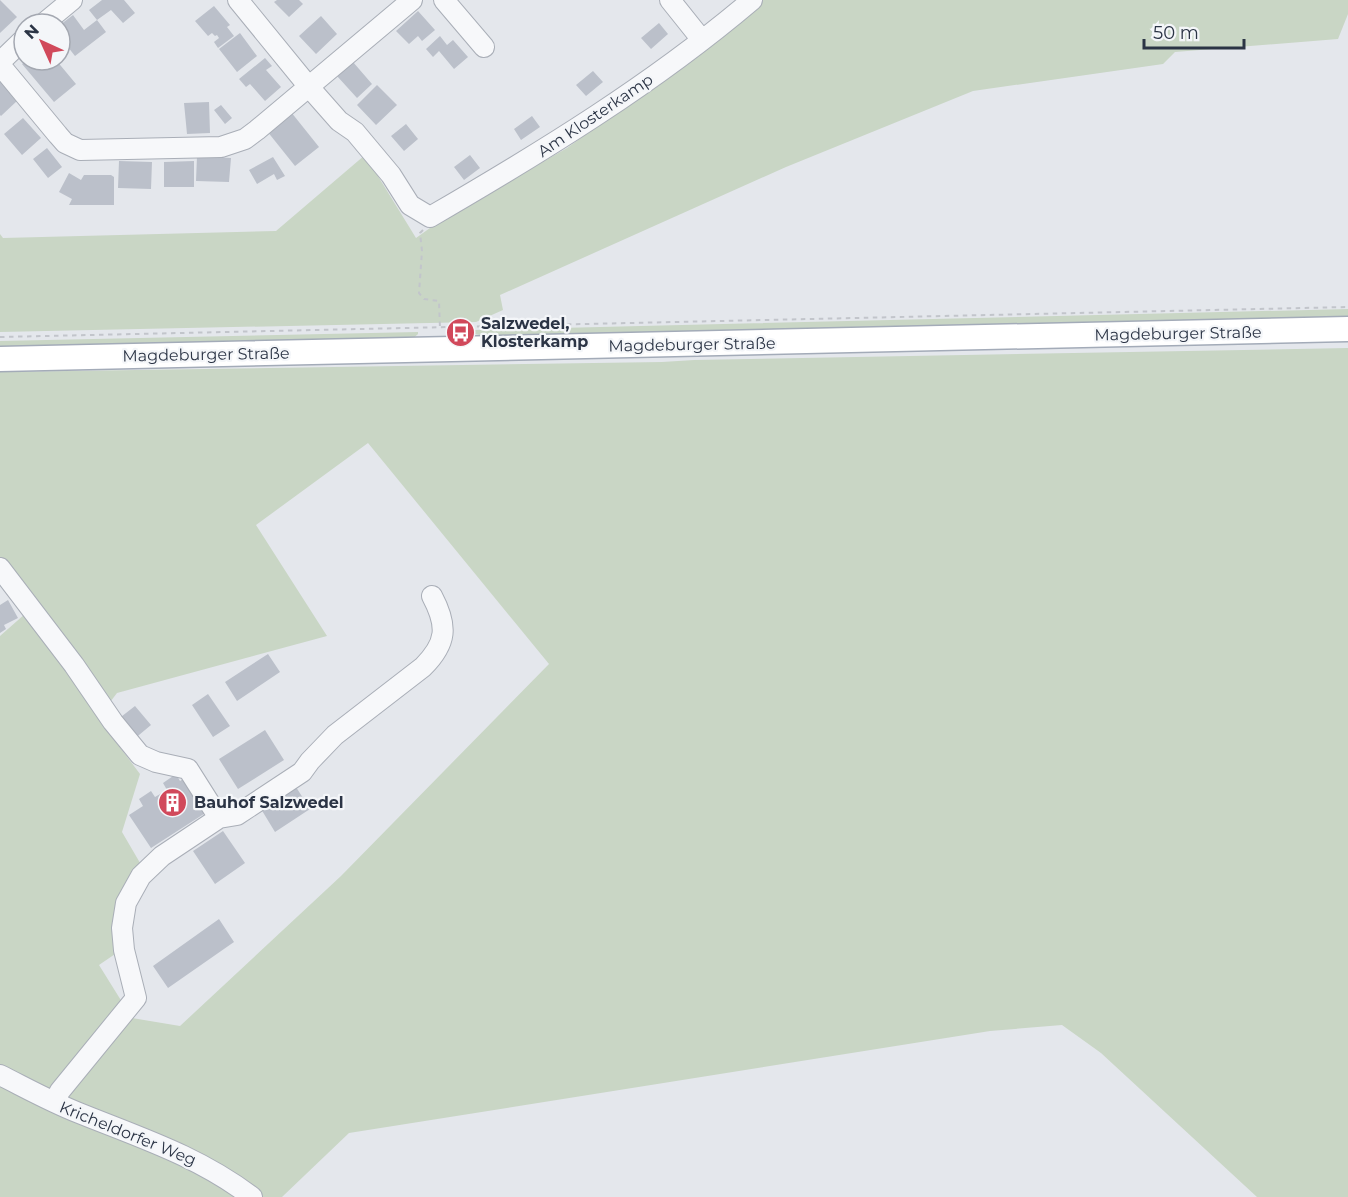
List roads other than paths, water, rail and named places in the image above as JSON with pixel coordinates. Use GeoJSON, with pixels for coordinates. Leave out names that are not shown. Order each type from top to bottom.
{"type":"FeatureCollection","features":[{"type":"Feature","properties":{"kind":"main road","name":"Magdeburger Straße"},"geometry":{"type":"LineString","coordinates":[[0,359],[1348,329]]}},
{"type":"Feature","properties":{"kind":"street"},"geometry":{"type":"LineString","coordinates":[[58,12],[72,0]]}},
{"type":"Feature","properties":{"kind":"street"},"geometry":{"type":"LineString","coordinates":[[238,0],[309,87]]}},
{"type":"Feature","properties":{"kind":"street"},"geometry":{"type":"LineString","coordinates":[[12,51],[0,63],[65,143],[80,150],[221,147],[234,144],[257,130],[412,0]]}},
{"type":"Feature","properties":{"kind":"street"},"geometry":{"type":"LineString","coordinates":[[444,0],[484,47]]}},
{"type":"Feature","properties":{"kind":"street"},"geometry":{"type":"LineString","coordinates":[[670,0],[702,40]]}},
{"type":"Feature","properties":{"kind":"street","name":"Am Klosterkamp"},"geometry":{"type":"LineString","coordinates":[[309,87],[339,121],[355,132],[391,175],[410,205],[430,217],[528,160],[645,81],[752,0]]}},
{"type":"Feature","properties":{"kind":"street"},"geometry":{"type":"LineString","coordinates":[[0,568],[103,705],[113,722],[140,755],[156,762],[188,769],[219,818]]}},
{"type":"Feature","properties":{"kind":"street"},"geometry":{"type":"LineString","coordinates":[[54,1102],[60,1091],[136,998],[122,940],[123,917],[130,892],[141,876],[162,856],[219,818],[237,815],[302,772],[334,735],[434,657],[441,644],[444,627],[440,610],[432,596]]}},
{"type":"Feature","properties":{"kind":"street","name":"Kricheldorfer Weg"},"geometry":{"type":"LineString","coordinates":[[0,1075],[54,1102],[175,1150],[212,1169],[252,1197]]}},
{"type":"Feature","properties":{"kind":"place","name":"Salzwedel, Klosterkamp"},"geometry":{"type":"Point","coordinates":[460,332]}},
{"type":"Feature","properties":{"kind":"place","name":"Bauhof Salzwedel"},"geometry":{"type":"Point","coordinates":[173,802]}}]}
